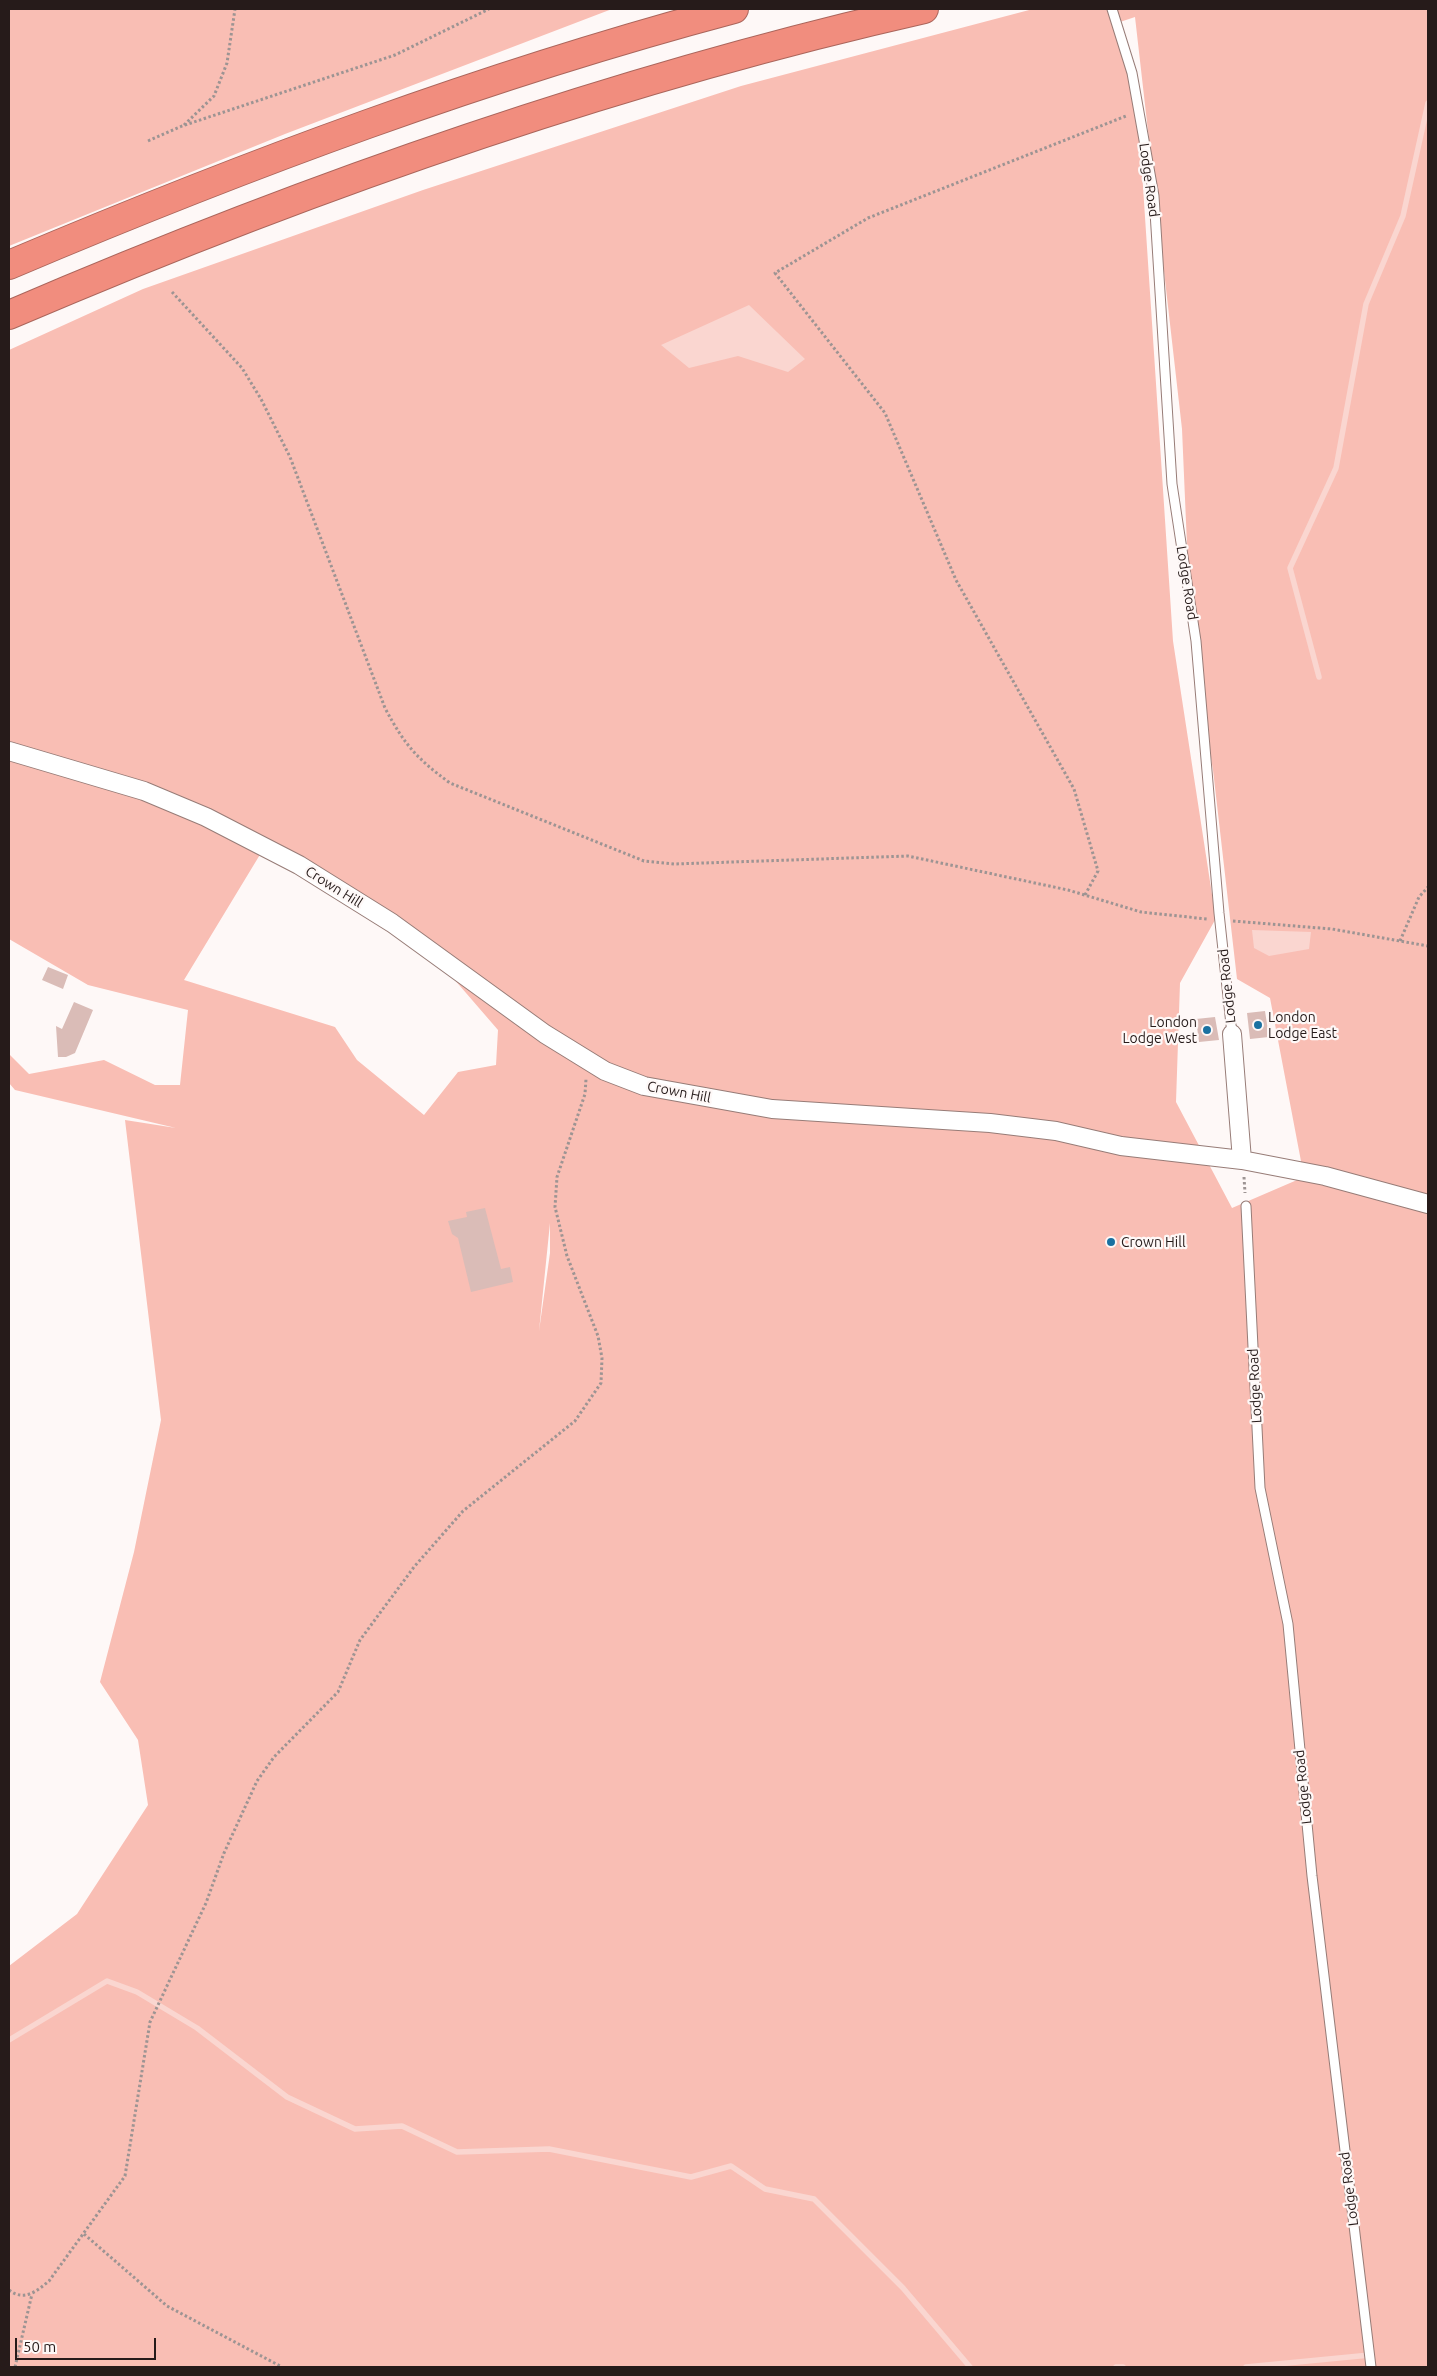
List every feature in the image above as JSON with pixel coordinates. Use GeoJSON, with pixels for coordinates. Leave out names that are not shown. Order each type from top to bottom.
{"type":"FeatureCollection","features":[{"type":"Feature","properties":{"kind":"highway"},"geometry":{"type":"LineString","coordinates":[[9,265],[132,213],[353,129],[514,74],[734,9]]}},
{"type":"Feature","properties":{"kind":"highway"},"geometry":{"type":"LineString","coordinates":[[9,315],[272,208],[467,138],[674,73],[924,9]]}},
{"type":"Feature","properties":{"kind":"street","name":"Crown Hill"},"geometry":{"type":"LineString","coordinates":[[9,751],[144,791],[206,817],[299,865],[392,923],[545,1034],[605,1071],[644,1086],[772,1109],[990,1123],[1056,1131],[1121,1146],[1242,1160],[1325,1176],[1428,1204]]}},
{"type":"Feature","properties":{"kind":"street","name":"Lodge Road"},"geometry":{"type":"LineString","coordinates":[[1232,1034],[1242,1160]]}},
{"type":"Feature","properties":{"kind":"lane","name":"Lodge Road"},"geometry":{"type":"LineString","coordinates":[[1113,11],[1132,73],[1154,196],[1172,484],[1196,642],[1220,920],[1232,1034]]}},
{"type":"Feature","properties":{"kind":"lane","name":"Lodge Road"},"geometry":{"type":"LineString","coordinates":[[1246,1206],[1260,1488],[1288,1624],[1312,1876],[1371,2367]]}},
{"type":"Feature","properties":{"kind":"path"},"geometry":{"type":"LineString","coordinates":[[182,126],[214,96],[227,63],[235,9]]}},
{"type":"Feature","properties":{"kind":"path"},"geometry":{"type":"LineString","coordinates":[[148,141],[182,126],[395,55],[489,9]]}},
{"type":"Feature","properties":{"kind":"path"},"geometry":{"type":"LineString","coordinates":[[1085,895],[1098,871],[1074,789],[956,580],[885,413],[775,273],[868,218],[1138,111]]}},
{"type":"Feature","properties":{"kind":"path"},"geometry":{"type":"LineString","coordinates":[[172,292],[242,368],[261,399],[290,457],[385,708],[398,733],[423,763],[450,783],[644,861],[674,864],[908,856],[1085,895],[1141,912],[1332,929],[1428,946]]}},
{"type":"Feature","properties":{"kind":"path"},"geometry":{"type":"LineString","coordinates":[[1400,941],[1419,896],[1428,887]]}},
{"type":"Feature","properties":{"kind":"path"},"geometry":{"type":"LineString","coordinates":[[9,2290],[14,2295],[32,2294],[49,2281],[125,2176],[150,2022],[206,1903],[224,1853],[257,1782],[274,1756],[338,1692],[360,1640],[414,1567],[463,1511],[575,1421],[601,1383],[602,1358],[598,1336],[567,1256],[555,1207],[557,1177],[585,1094],[588,1060]]}},
{"type":"Feature","properties":{"kind":"path"},"geometry":{"type":"LineString","coordinates":[[1242,1160],[1246,1206]]}},
{"type":"Feature","properties":{"kind":"path"},"geometry":{"type":"LineString","coordinates":[[84,2234],[167,2306],[282,2367]]}},
{"type":"Feature","properties":{"kind":"path"},"geometry":{"type":"LineString","coordinates":[[15,2367],[32,2294]]}},
{"type":"Feature","properties":{"kind":"shaded area"},"geometry":{"type":"Polygon","coordinates":[[[9,9],[612,9],[285,134],[9,246],[9,9]]]}},
{"type":"Feature","properties":{"kind":"shaded area"},"geometry":{"type":"Polygon","coordinates":[[[1033,9],[1428,9],[1428,2367],[9,2367],[9,1966],[77,1914],[148,1805],[138,1740],[100,1682],[134,1552],[161,1420],[125,1120],[176,1128],[15,1090],[9,1083],[9,1054],[29,1074],[104,1060],[155,1085],[180,1085],[188,1010],[88,985],[9,939],[9,350],[143,289],[423,190],[741,86],[1033,9]],[[1135,17],[1114,24],[1138,111],[1173,641],[1215,914],[1215,920],[1180,983],[1176,1102],[1232,1208],[1304,1177],[1270,998],[1237,979],[1213,770],[1191,638],[1182,429],[1135,17]],[[264,848],[184,980],[335,1027],[357,1060],[424,1115],[458,1072],[496,1065],[498,1030],[428,949],[264,848]],[[550,1223],[539,1331],[550,1253],[550,1223]]]}},
{"type":"Feature","properties":{"kind":"shaded area"},"geometry":{"type":"Polygon","coordinates":[[[749,305],[805,359],[788,372],[738,356],[689,368],[661,345],[749,305]]]}},
{"type":"Feature","properties":{"kind":"shaded area"},"geometry":{"type":"Polygon","coordinates":[[[1252,930],[1311,932],[1309,949],[1269,956],[1254,948],[1252,930]]]}},
{"type":"Feature","properties":{"kind":"building"},"geometry":{"type":"Polygon","coordinates":[[[48,967],[68,975],[63,989],[42,980],[48,967]]]}},
{"type":"Feature","properties":{"kind":"building"},"geometry":{"type":"Polygon","coordinates":[[[74,1002],[93,1010],[75,1053],[66,1057],[58,1057],[56,1026],[62,1029],[74,1002]]]}},
{"type":"Feature","properties":{"kind":"building","name":"London Lodge East"},"geometry":{"type":"Polygon","coordinates":[[[1265,1011],[1269,1037],[1250,1039],[1247,1013],[1265,1011]]]}},
{"type":"Feature","properties":{"kind":"building","name":"London Lodge West"},"geometry":{"type":"Polygon","coordinates":[[[1215,1017],[1219,1040],[1199,1042],[1196,1019],[1215,1017]]]}},
{"type":"Feature","properties":{"kind":"building"},"geometry":{"type":"Polygon","coordinates":[[[485,1208],[501,1269],[510,1267],[513,1282],[471,1292],[458,1238],[452,1234],[448,1221],[467,1217],[466,1212],[485,1208]]]}},
{"type":"Feature","properties":{"kind":"waterway"},"geometry":{"type":"LineString","coordinates":[[1319,677],[1290,568],[1336,468],[1366,304],[1403,216],[1428,103]]}},
{"type":"Feature","properties":{"kind":"waterway"},"geometry":{"type":"LineString","coordinates":[[9,2040],[107,1981],[137,1992],[197,2028],[287,2097],[355,2129],[402,2126],[457,2152],[549,2149],[691,2177],[731,2166],[765,2189],[814,2199],[903,2288],[970,2367]]}},
{"type":"Feature","properties":{"kind":"waterway"},"geometry":{"type":"LineString","coordinates":[[1246,2367],[1370,2355]]}},
{"type":"Feature","properties":{"kind":"waterway"},"geometry":{"type":"LineString","coordinates":[[1116,2367],[1123,2367]]}},
{"type":"Feature","properties":{"kind":"place","name":"London Lodge East"},"geometry":{"type":"Point","coordinates":[1258,1025]}},
{"type":"Feature","properties":{"kind":"place","name":"London Lodge West"},"geometry":{"type":"Point","coordinates":[1207,1030]}},
{"type":"Feature","properties":{"kind":"place","name":"Crown Hill"},"geometry":{"type":"Point","coordinates":[1111,1242]}}]}
